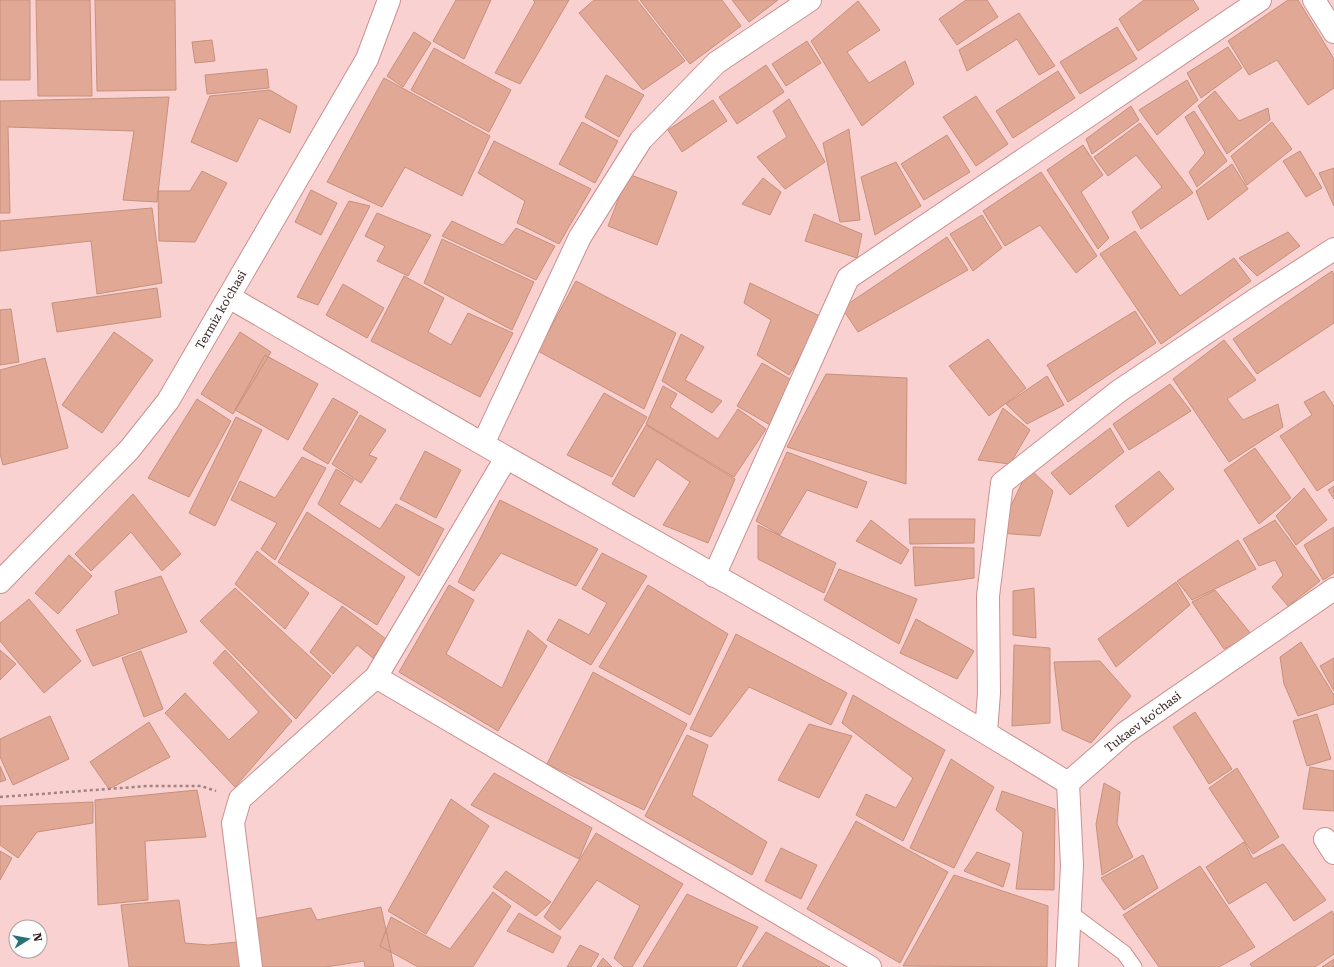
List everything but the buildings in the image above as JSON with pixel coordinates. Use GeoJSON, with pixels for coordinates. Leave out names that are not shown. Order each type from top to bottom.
{"type":"FeatureCollection","features":[{"type":"Feature","properties":{"kind":"street","name":"Termiz ko'chasi"},"geometry":{"type":"LineString","coordinates":[[0,582],[129,450],[168,401],[367,59],[389,0]]}},
{"type":"Feature","properties":{"kind":"street"},"geometry":{"type":"LineString","coordinates":[[483,444],[580,237],[641,140],[716,63],[810,0]]}},
{"type":"Feature","properties":{"kind":"street"},"geometry":{"type":"LineString","coordinates":[[714,576],[848,278],[1260,0]]}},
{"type":"Feature","properties":{"kind":"street"},"geometry":{"type":"LineString","coordinates":[[1314,0],[1334,32]]}},
{"type":"Feature","properties":{"kind":"street"},"geometry":{"type":"LineString","coordinates":[[986,732],[989,693],[988,596],[1002,482],[1119,391],[1334,249]]}},
{"type":"Feature","properties":{"kind":"street"},"geometry":{"type":"LineString","coordinates":[[229,297],[506,458],[986,732],[1068,783],[1072,865],[1066,967]]}},
{"type":"Feature","properties":{"kind":"street"},"geometry":{"type":"LineString","coordinates":[[251,967],[233,823],[240,799],[376,677],[506,458]]}},
{"type":"Feature","properties":{"kind":"street","name":"Tukaev ko'chasi"},"geometry":{"type":"LineString","coordinates":[[1068,783],[1125,733],[1334,589]]}},
{"type":"Feature","properties":{"kind":"street"},"geometry":{"type":"LineString","coordinates":[[376,677],[870,967]]}},
{"type":"Feature","properties":{"kind":"lane"},"geometry":{"type":"LineString","coordinates":[[1069,912],[1124,953],[1134,967]]}},
{"type":"Feature","properties":{"kind":"path"},"geometry":{"type":"LineString","coordinates":[[0,797],[148,786],[201,786],[240,799]]}}]}
